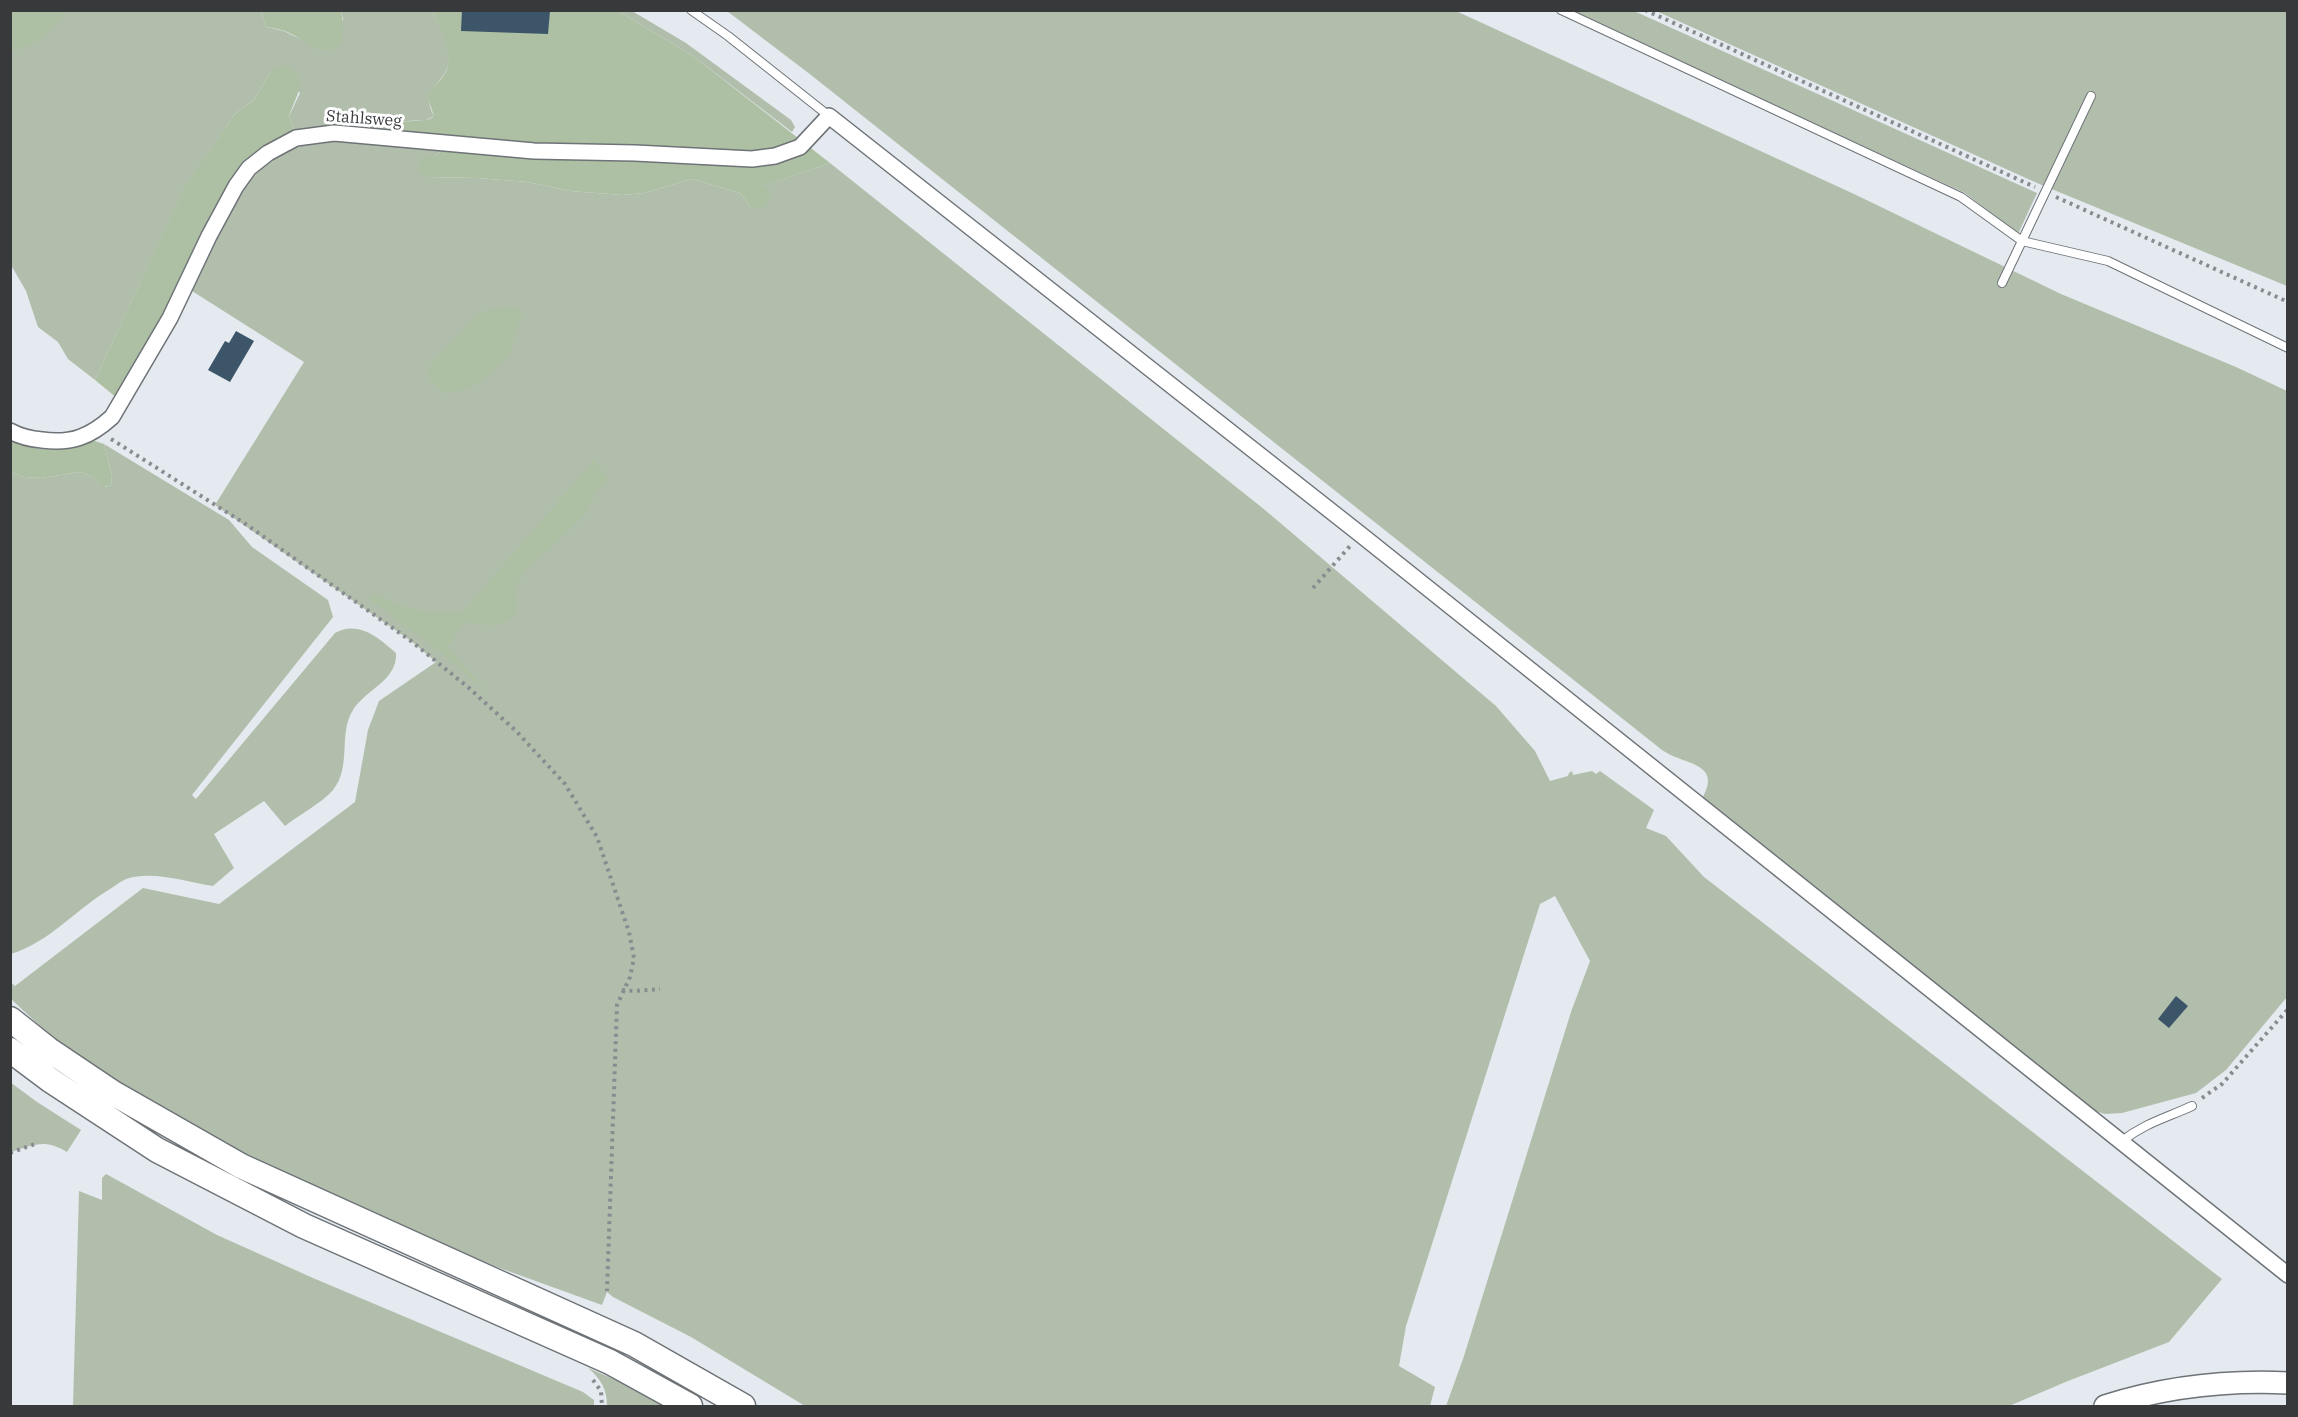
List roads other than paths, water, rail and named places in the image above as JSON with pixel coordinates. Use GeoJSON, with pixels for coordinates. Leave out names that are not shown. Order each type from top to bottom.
{"type":"FeatureCollection","features":[{"type":"Feature","properties":{"kind":"main road"},"geometry":{"type":"LineString","coordinates":[[10,1019],[49,1050],[113,1093],[241,1166],[634,1344],[743,1407]]}},
{"type":"Feature","properties":{"kind":"main road"},"geometry":{"type":"LineString","coordinates":[[10,1050],[50,1080],[158,1150],[304,1226],[610,1362],[690,1407]]}},
{"type":"Feature","properties":{"kind":"street","name":"Stahlsweg"},"geometry":{"type":"LineString","coordinates":[[10,431],[22,437],[70,441],[86,437],[112,417],[152,349],[236,186],[249,168],[268,153],[296,138],[334,134],[534,151],[752,159],[775,156],[800,147],[830,116]]}},
{"type":"Feature","properties":{"kind":"street"},"geometry":{"type":"LineString","coordinates":[[830,116],[1360,534],[2288,1275]]}},
{"type":"Feature","properties":{"kind":"street"},"geometry":{"type":"LineString","coordinates":[[2105,1407],[2166,1390],[2216,1383],[2288,1383]]}},
{"type":"Feature","properties":{"kind":"lane"},"geometry":{"type":"LineString","coordinates":[[691,10],[736,42],[830,116]]}},
{"type":"Feature","properties":{"kind":"lane"},"geometry":{"type":"LineString","coordinates":[[1561,10],[1961,197],[2022,240],[2108,261],[2288,348]]}},
{"type":"Feature","properties":{"kind":"lane"},"geometry":{"type":"LineString","coordinates":[[2002,283],[2091,96]]}},
{"type":"Feature","properties":{"kind":"lane"},"geometry":{"type":"LineString","coordinates":[[2122,1141],[2151,1121],[2192,1106]]}}]}
